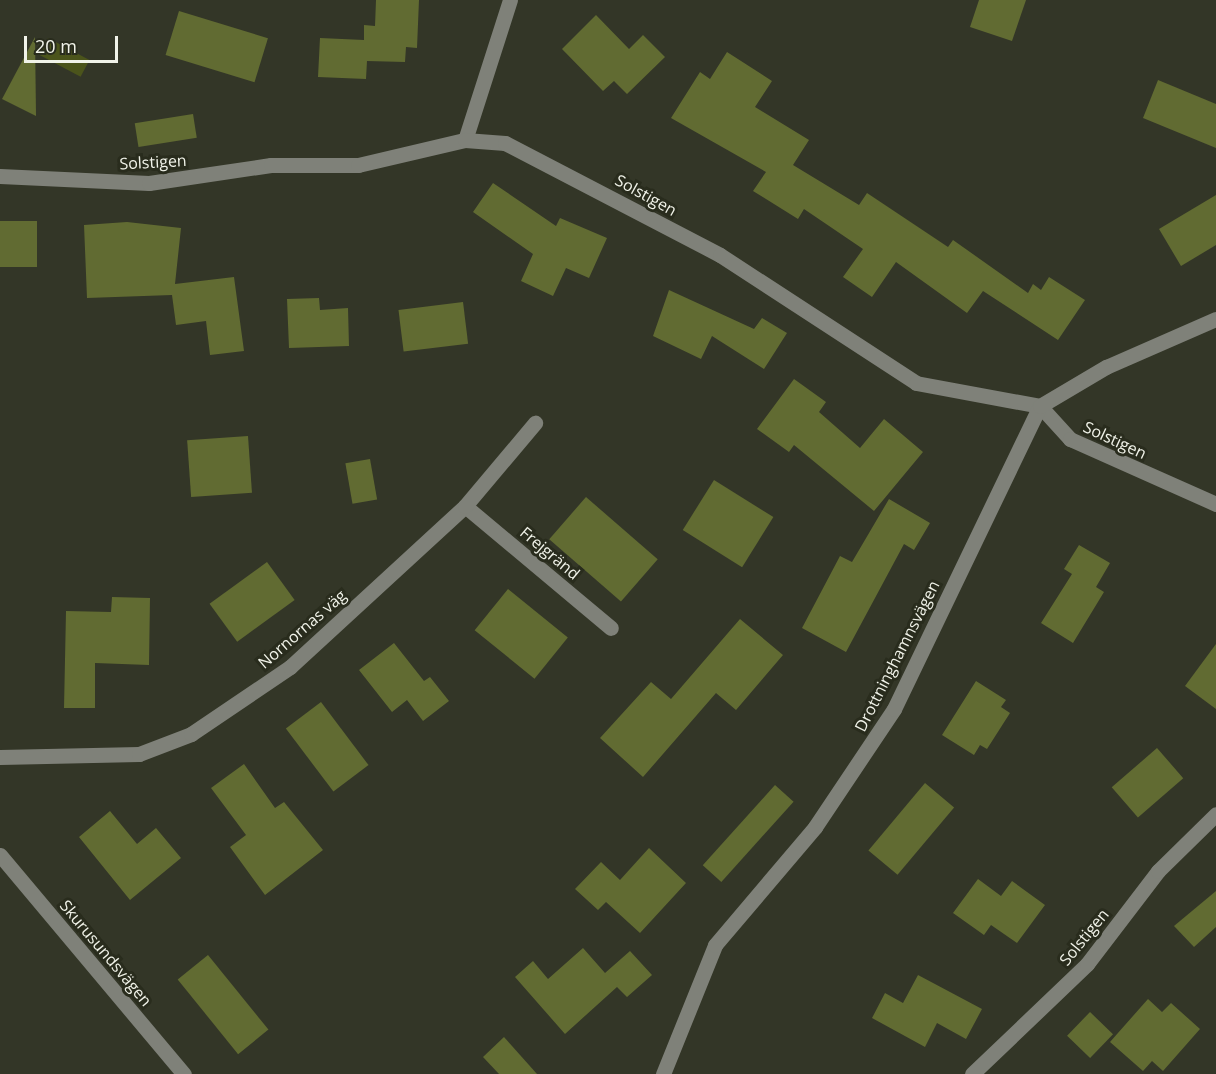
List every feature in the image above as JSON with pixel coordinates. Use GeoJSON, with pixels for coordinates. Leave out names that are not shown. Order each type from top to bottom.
{"type":"FeatureCollection","features":[{"type":"Feature","properties":{"kind":"street"},"geometry":{"type":"LineString","coordinates":[[465,140],[510,0]]}},
{"type":"Feature","properties":{"kind":"street","name":"Solstigen"},"geometry":{"type":"LineString","coordinates":[[0,176],[149,183],[271,165],[358,165],[465,140],[505,143],[571,174],[720,255],[916,383],[1040,406],[1070,439],[1216,504]]}},
{"type":"Feature","properties":{"kind":"street"},"geometry":{"type":"LineString","coordinates":[[1040,406],[1106,367],[1216,319]]}},
{"type":"Feature","properties":{"kind":"street","name":"Drottninghamnsvägen"},"geometry":{"type":"LineString","coordinates":[[663,1074],[715,945],[815,827],[894,709],[1040,406]]}},
{"type":"Feature","properties":{"kind":"street","name":"Nornornas väg"},"geometry":{"type":"LineString","coordinates":[[0,757],[139,754],[191,734],[290,667],[465,506],[535,423]]}},
{"type":"Feature","properties":{"kind":"street","name":"Frejgränd"},"geometry":{"type":"LineString","coordinates":[[465,506],[611,628]]}},
{"type":"Feature","properties":{"kind":"street","name":"Solstigen"},"geometry":{"type":"LineString","coordinates":[[972,1074],[1087,964],[1158,871],[1216,814]]}},
{"type":"Feature","properties":{"kind":"street","name":"Skurusundsvägen"},"geometry":{"type":"LineString","coordinates":[[0,855],[184,1074]]}},
{"type":"Feature","properties":{"kind":"shaded area"},"geometry":{"type":"Polygon","coordinates":[[[48,38],[89,60],[81,77],[39,55],[48,38]]]}},
{"type":"Feature","properties":{"kind":"building"},"geometry":{"type":"Polygon","coordinates":[[[376,0],[419,0],[417,48],[406,47],[405,62],[367,61],[366,79],[318,77],[320,38],[364,40],[364,25],[375,26],[376,0]]]}},
{"type":"Feature","properties":{"kind":"building"},"geometry":{"type":"Polygon","coordinates":[[[979,0],[1026,0],[1012,41],[970,27],[979,0]]]}},
{"type":"Feature","properties":{"kind":"building"},"geometry":{"type":"Polygon","coordinates":[[[179,11],[268,38],[254,82],[166,55],[179,11]]]}},
{"type":"Feature","properties":{"kind":"building"},"geometry":{"type":"Polygon","coordinates":[[[596,15],[629,49],[643,35],[665,57],[627,94],[614,81],[603,91],[562,49],[596,15]]]}},
{"type":"Feature","properties":{"kind":"building"},"geometry":{"type":"Polygon","coordinates":[[[35,37],[36,116],[2,99],[35,37]]]}},
{"type":"Feature","properties":{"kind":"building"},"geometry":{"type":"Polygon","coordinates":[[[727,52],[772,81],[755,107],[809,140],[793,165],[859,205],[867,193],[948,247],[953,240],[1028,293],[1033,284],[1041,290],[1049,277],[1085,300],[1058,340],[983,291],[967,313],[896,262],[872,297],[843,277],[863,249],[804,209],[798,219],[753,191],[766,172],[671,118],[700,72],[710,79],[727,52]]]}},
{"type":"Feature","properties":{"kind":"building"},"geometry":{"type":"Polygon","coordinates":[[[1158,80],[1216,104],[1216,148],[1143,118],[1158,80]]]}},
{"type":"Feature","properties":{"kind":"building"},"geometry":{"type":"Polygon","coordinates":[[[193,114],[197,138],[138,147],[135,123],[193,114]]]}},
{"type":"Feature","properties":{"kind":"building"},"geometry":{"type":"Polygon","coordinates":[[[493,183],[556,226],[560,218],[607,238],[589,278],[566,268],[553,296],[521,281],[533,254],[473,212],[493,183]]]}},
{"type":"Feature","properties":{"kind":"building"},"geometry":{"type":"Polygon","coordinates":[[[1216,195],[1216,245],[1181,266],[1159,229],[1216,195]]]}},
{"type":"Feature","properties":{"kind":"building"},"geometry":{"type":"Polygon","coordinates":[[[0,221],[37,221],[37,267],[0,267],[0,221]]]}},
{"type":"Feature","properties":{"kind":"building"},"geometry":{"type":"Polygon","coordinates":[[[127,222],[181,228],[175,284],[234,277],[244,351],[210,355],[206,321],[176,325],[172,295],[87,298],[84,225],[127,222]]]}},
{"type":"Feature","properties":{"kind":"building"},"geometry":{"type":"Polygon","coordinates":[[[669,290],[754,329],[762,318],[787,333],[764,369],[712,336],[701,359],[653,336],[669,290]]]}},
{"type":"Feature","properties":{"kind":"building"},"geometry":{"type":"Polygon","coordinates":[[[319,298],[320,310],[348,308],[349,346],[289,348],[287,299],[319,298]]]}},
{"type":"Feature","properties":{"kind":"building"},"geometry":{"type":"Polygon","coordinates":[[[463,302],[468,344],[404,352],[398,310],[463,302]]]}},
{"type":"Feature","properties":{"kind":"building"},"geometry":{"type":"Polygon","coordinates":[[[794,379],[826,402],[819,412],[860,448],[884,419],[923,452],[874,511],[794,445],[789,452],[757,429],[794,379]]]}},
{"type":"Feature","properties":{"kind":"building"},"geometry":{"type":"Polygon","coordinates":[[[248,436],[252,493],[191,497],[187,440],[248,436]]]}},
{"type":"Feature","properties":{"kind":"building"},"geometry":{"type":"Polygon","coordinates":[[[370,459],[377,499],[352,504],[345,463],[370,459]]]}},
{"type":"Feature","properties":{"kind":"building"},"geometry":{"type":"Polygon","coordinates":[[[714,480],[773,517],[742,567],[683,530],[714,480]]]}},
{"type":"Feature","properties":{"kind":"building"},"geometry":{"type":"Polygon","coordinates":[[[586,497],[658,559],[621,602],[549,539],[586,497]]]}},
{"type":"Feature","properties":{"kind":"building"},"geometry":{"type":"Polygon","coordinates":[[[889,499],[930,523],[914,550],[904,544],[846,652],[802,628],[840,556],[852,562],[889,499]]]}},
{"type":"Feature","properties":{"kind":"building"},"geometry":{"type":"Polygon","coordinates":[[[1079,545],[1110,563],[1096,587],[1104,592],[1073,643],[1041,623],[1072,574],[1064,569],[1079,545]]]}},
{"type":"Feature","properties":{"kind":"building"},"geometry":{"type":"Polygon","coordinates":[[[267,562],[295,600],[237,642],[210,604],[267,562]]]}},
{"type":"Feature","properties":{"kind":"building"},"geometry":{"type":"Polygon","coordinates":[[[508,589],[568,637],[534,679],[475,630],[508,589]]]}},
{"type":"Feature","properties":{"kind":"building"},"geometry":{"type":"Polygon","coordinates":[[[112,597],[150,598],[149,665],[95,663],[95,708],[64,708],[66,611],[111,612],[112,597]]]}},
{"type":"Feature","properties":{"kind":"building"},"geometry":{"type":"Polygon","coordinates":[[[740,619],[783,655],[736,710],[716,693],[643,777],[600,738],[651,682],[671,699],[740,619]]]}},
{"type":"Feature","properties":{"kind":"building"},"geometry":{"type":"Polygon","coordinates":[[[394,643],[424,681],[430,677],[449,701],[423,721],[407,700],[392,712],[359,670],[394,643]]]}},
{"type":"Feature","properties":{"kind":"building"},"geometry":{"type":"Polygon","coordinates":[[[1216,644],[1216,709],[1185,686],[1216,644]]]}},
{"type":"Feature","properties":{"kind":"building"},"geometry":{"type":"Polygon","coordinates":[[[976,681],[1006,700],[1001,707],[1010,713],[987,749],[980,745],[974,755],[942,735],[976,681]]]}},
{"type":"Feature","properties":{"kind":"building"},"geometry":{"type":"Polygon","coordinates":[[[321,702],[369,765],[333,792],[286,728],[321,702]]]}},
{"type":"Feature","properties":{"kind":"building"},"geometry":{"type":"Polygon","coordinates":[[[1157,748],[1183,778],[1138,818],[1112,787],[1157,748]]]}},
{"type":"Feature","properties":{"kind":"building"},"geometry":{"type":"Polygon","coordinates":[[[244,764],[275,808],[284,802],[323,850],[265,895],[230,847],[246,835],[211,788],[244,764]]]}},
{"type":"Feature","properties":{"kind":"building"},"geometry":{"type":"Polygon","coordinates":[[[925,783],[954,807],[898,875],[868,850],[925,783]]]}},
{"type":"Feature","properties":{"kind":"building"},"geometry":{"type":"Polygon","coordinates":[[[775,785],[794,802],[721,882],[703,865],[775,785]]]}},
{"type":"Feature","properties":{"kind":"building"},"geometry":{"type":"Polygon","coordinates":[[[110,811],[137,844],[156,828],[181,858],[130,900],[79,837],[110,811]]]}},
{"type":"Feature","properties":{"kind":"building"},"geometry":{"type":"Polygon","coordinates":[[[649,848],[686,883],[640,933],[606,902],[598,910],[575,889],[601,862],[620,880],[649,848]]]}},
{"type":"Feature","properties":{"kind":"building"},"geometry":{"type":"Polygon","coordinates":[[[978,879],[1001,896],[1012,881],[1045,905],[1017,943],[991,925],[984,935],[953,913],[978,879]]]}},
{"type":"Feature","properties":{"kind":"building"},"geometry":{"type":"Polygon","coordinates":[[[1216,891],[1216,927],[1194,947],[1174,926],[1216,891]]]}},
{"type":"Feature","properties":{"kind":"building"},"geometry":{"type":"Polygon","coordinates":[[[583,948],[605,973],[630,951],[652,975],[627,997],[617,987],[565,1034],[515,977],[533,961],[548,979],[583,948]]]}},
{"type":"Feature","properties":{"kind":"building"},"geometry":{"type":"Polygon","coordinates":[[[208,955],[268,1030],[238,1054],[178,980],[208,955]]]}},
{"type":"Feature","properties":{"kind":"building"},"geometry":{"type":"Polygon","coordinates":[[[918,975],[982,1009],[966,1039],[937,1023],[925,1047],[872,1018],[885,993],[903,1003],[918,975]]]}},
{"type":"Feature","properties":{"kind":"building"},"geometry":{"type":"Polygon","coordinates":[[[1148,999],[1162,1012],[1171,1003],[1200,1029],[1163,1071],[1152,1061],[1143,1071],[1110,1042],[1148,999]]]}},
{"type":"Feature","properties":{"kind":"building"},"geometry":{"type":"Polygon","coordinates":[[[1090,1012],[1113,1034],[1090,1058],[1067,1036],[1090,1012]]]}},
{"type":"Feature","properties":{"kind":"building"},"geometry":{"type":"Polygon","coordinates":[[[504,1037],[537,1074],[499,1074],[483,1057],[504,1037]]]}}]}
